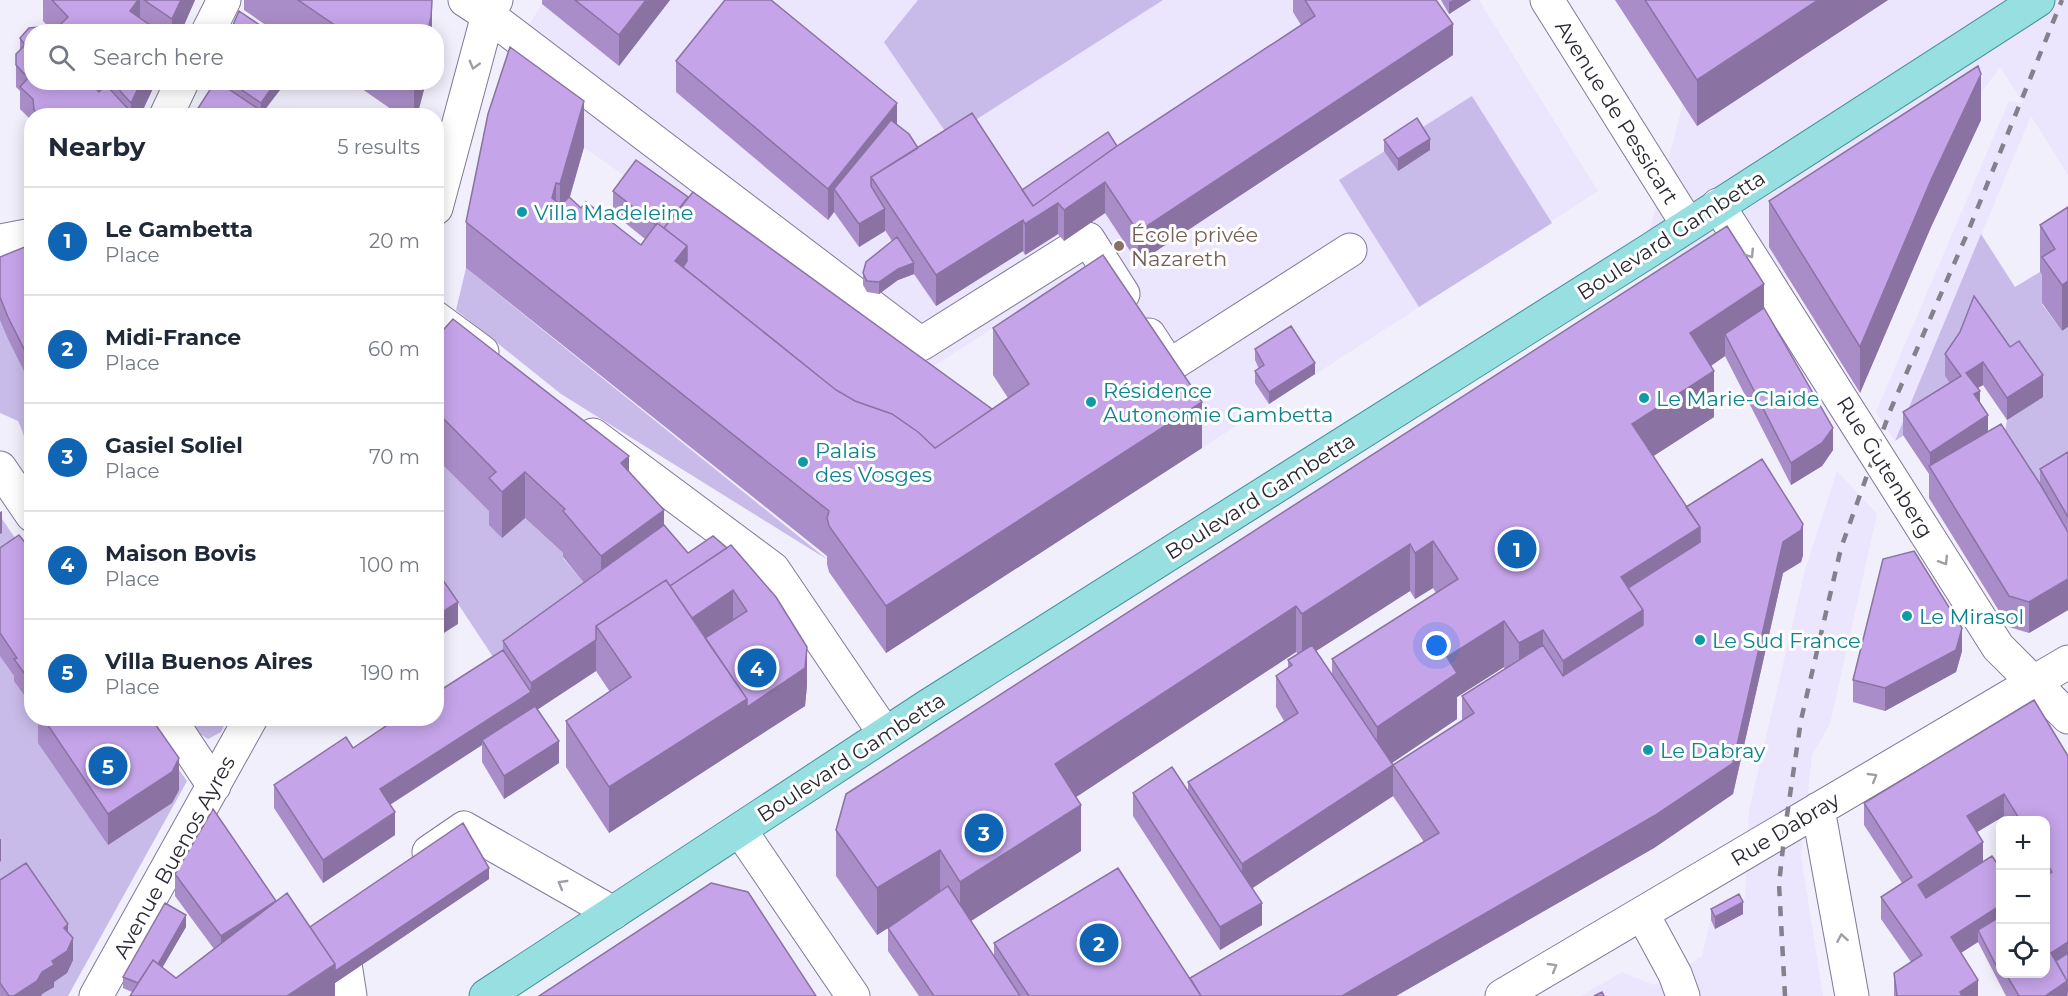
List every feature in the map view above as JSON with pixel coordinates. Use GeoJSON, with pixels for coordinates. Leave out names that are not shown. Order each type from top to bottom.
{"type":"FeatureCollection","features":[{"type":"Feature","properties":{"kind":"main road","name":"Boulevard Gambetta"},"geometry":{"type":"LineString","coordinates":[[486,996],[885,734],[1688,225],[2038,0]]}},
{"type":"Feature","properties":{"kind":"street"},"geometry":{"type":"LineString","coordinates":[[212,24],[224,0]]}},
{"type":"Feature","properties":{"kind":"street","name":"Avenue de Pessicart"},"geometry":{"type":"LineString","coordinates":[[1547,0],[1688,225]]}},
{"type":"Feature","properties":{"kind":"street"},"geometry":{"type":"LineString","coordinates":[[444,173],[483,5],[921,344],[1088,239],[1169,366],[1350,250]]}},
{"type":"Feature","properties":{"kind":"street"},"geometry":{"type":"LineString","coordinates":[[170,108],[178,90]]}},
{"type":"Feature","properties":{"kind":"street","name":"Rue Gutenberg"},"geometry":{"type":"LineString","coordinates":[[1718,205],[1998,647],[2068,717]]}},
{"type":"Feature","properties":{"kind":"street"},"geometry":{"type":"LineString","coordinates":[[0,242],[24,237]]}},
{"type":"Feature","properties":{"kind":"street"},"geometry":{"type":"LineString","coordinates":[[444,324],[505,369]]}},
{"type":"Feature","properties":{"kind":"street"},"geometry":{"type":"LineString","coordinates":[[569,417],[773,569],[885,734]]}},
{"type":"Feature","properties":{"kind":"street"},"geometry":{"type":"LineString","coordinates":[[0,468],[24,503]]}},
{"type":"Feature","properties":{"kind":"street","name":"Rue Dabray"},"geometry":{"type":"LineString","coordinates":[[1502,996],[1643,915],[2068,662]]}},
{"type":"Feature","properties":{"kind":"street"},"geometry":{"type":"LineString","coordinates":[[174,726],[214,786]]}},
{"type":"Feature","properties":{"kind":"street","name":"Avenue Buenos Ayres"},"geometry":{"type":"LineString","coordinates":[[96,996],[247,726]]}},
{"type":"Feature","properties":{"kind":"street"},"geometry":{"type":"LineString","coordinates":[[1818,809],[1852,996]]}},
{"type":"Feature","properties":{"kind":"street"},"geometry":{"type":"LineString","coordinates":[[405,867],[465,828],[613,913]]}},
{"type":"Feature","properties":{"kind":"street"},"geometry":{"type":"LineString","coordinates":[[740,830],[853,996]]}},
{"type":"Feature","properties":{"kind":"street"},"geometry":{"type":"LineString","coordinates":[[346,906],[337,913],[350,996]]}},
{"type":"Feature","properties":{"kind":"street"},"geometry":{"type":"LineString","coordinates":[[1643,915],[1675,974],[1683,996]]}},
{"type":"Feature","properties":{"kind":"shaded area","name":"École privée Nazareth"},"geometry":{"type":"Polygon","coordinates":[[[544,0],[1479,0],[1598,191],[1202,448],[1084,269],[911,381],[510,94],[528,27],[544,0]]]}},
{"type":"Feature","properties":{"kind":"shaded area"},"geometry":{"type":"Polygon","coordinates":[[[918,0],[1163,0],[949,137],[884,42],[918,0]]]}},
{"type":"Feature","properties":{"kind":"shaded area"},"geometry":{"type":"Polygon","coordinates":[[[1795,0],[2068,0],[2068,175],[2031,116],[1895,441],[1876,412],[2009,101],[2023,103],[2000,67],[1898,206],[1721,327],[1650,229],[1690,77],[1795,0]]]}},
{"type":"Feature","properties":{"kind":"shaded area"},"geometry":{"type":"Polygon","coordinates":[[[1472,96],[1552,223],[1419,307],[1339,180],[1472,96]]]}},
{"type":"Feature","properties":{"kind":"shaded area"},"geometry":{"type":"Polygon","coordinates":[[[1981,234],[2015,287],[2040,272],[2055,296],[2042,304],[2062,331],[2068,327],[2068,498],[2040,515],[2001,455],[2007,420],[2042,397],[1974,318],[1961,398],[1895,441],[1981,234]]]}},
{"type":"Feature","properties":{"kind":"shaded area"},"geometry":{"type":"Polygon","coordinates":[[[466,268],[828,560],[561,394],[456,310],[466,268]]]}},
{"type":"Feature","properties":{"kind":"shaded area"},"geometry":{"type":"Polygon","coordinates":[[[24,269],[24,438],[18,421],[0,413],[0,279],[24,269]]]}},
{"type":"Feature","properties":{"kind":"shaded area"},"geometry":{"type":"Polygon","coordinates":[[[444,458],[525,518],[565,555],[563,558],[601,603],[503,672],[444,583],[444,458]]]}},
{"type":"Feature","properties":{"kind":"shaded area"},"geometry":{"type":"Polygon","coordinates":[[[1837,471],[1877,514],[1830,724],[1812,755],[1801,856],[1823,996],[1581,996],[1622,972],[1654,985],[1675,974],[1702,956],[1711,916],[1745,898],[1749,810],[1805,570],[1837,471]]]}},
{"type":"Feature","properties":{"kind":"shaded area"},"geometry":{"type":"Polygon","coordinates":[[[0,516],[24,551],[24,726],[148,726],[187,781],[68,996],[0,996],[0,516]]]}},
{"type":"Feature","properties":{"kind":"shaded area"},"geometry":{"type":"Polygon","coordinates":[[[187,726],[224,726],[221,732],[208,739],[187,726]]]}},
{"type":"Feature","properties":{"kind":"building"},"geometry":{"type":"Polygon","coordinates":[[[52,0],[138,0],[130,11],[149,24],[61,24],[68,17],[52,0]]]}},
{"type":"Feature","properties":{"kind":"building"},"geometry":{"type":"Polygon","coordinates":[[[144,0],[181,0],[172,19],[144,0]]]}},
{"type":"Feature","properties":{"kind":"building"},"geometry":{"type":"Polygon","coordinates":[[[298,0],[432,0],[429,24],[333,24],[298,0]]]}},
{"type":"Feature","properties":{"kind":"building"},"geometry":{"type":"Polygon","coordinates":[[[575,0],[646,0],[619,35],[575,0]]]}},
{"type":"Feature","properties":{"kind":"building"},"geometry":{"type":"Polygon","coordinates":[[[725,0],[771,0],[897,103],[828,189],[676,61],[725,0]]]}},
{"type":"Feature","properties":{"kind":"building"},"geometry":{"type":"Polygon","coordinates":[[[1305,0],[1436,0],[1453,24],[1138,232],[1105,182],[1064,210],[1058,203],[1025,224],[1023,220],[936,275],[871,177],[972,113],[1033,206],[1120,144],[1315,16],[1305,0]]]}},
{"type":"Feature","properties":{"kind":"building"},"geometry":{"type":"Polygon","coordinates":[[[1645,0],[1818,0],[1697,80],[1645,0]]]}},
{"type":"Feature","properties":{"kind":"building"},"geometry":{"type":"Polygon","coordinates":[[[239,11],[258,24],[233,24],[239,11]]]}},
{"type":"Feature","properties":{"kind":"building"},"geometry":{"type":"Polygon","coordinates":[[[24,46],[24,74],[16,65],[16,54],[24,46]]]}},
{"type":"Feature","properties":{"kind":"building"},"geometry":{"type":"Polygon","coordinates":[[[510,47],[584,101],[560,184],[556,183],[552,198],[561,205],[569,197],[581,208],[586,202],[641,245],[657,223],[687,246],[675,261],[836,390],[855,401],[892,414],[918,432],[935,448],[1029,384],[993,328],[1103,255],[1202,402],[886,606],[829,526],[827,518],[829,511],[466,222],[488,114],[510,47]]]}},
{"type":"Feature","properties":{"kind":"building"},"geometry":{"type":"Polygon","coordinates":[[[1978,66],[1981,74],[1931,180],[1860,347],[1769,201],[1978,66]]]}},
{"type":"Feature","properties":{"kind":"building"},"geometry":{"type":"Polygon","coordinates":[[[24,82],[24,90],[97,90],[99,92],[111,90],[127,108],[34,108],[33,99],[20,87],[24,82]]]}},
{"type":"Feature","properties":{"kind":"building"},"geometry":{"type":"Polygon","coordinates":[[[119,90],[137,90],[131,103],[119,90]]]}},
{"type":"Feature","properties":{"kind":"building"},"geometry":{"type":"Polygon","coordinates":[[[210,90],[230,90],[257,108],[198,108],[210,90]]]}},
{"type":"Feature","properties":{"kind":"building"},"geometry":{"type":"Polygon","coordinates":[[[242,90],[270,90],[261,103],[242,90]]]}},
{"type":"Feature","properties":{"kind":"building"},"geometry":{"type":"Polygon","coordinates":[[[1417,118],[1430,139],[1398,159],[1384,140],[1417,118]]]}},
{"type":"Feature","properties":{"kind":"building"},"geometry":{"type":"Polygon","coordinates":[[[891,120],[909,134],[918,148],[871,177],[871,186],[885,209],[859,224],[834,189],[891,120]]]}},
{"type":"Feature","properties":{"kind":"building"},"geometry":{"type":"Polygon","coordinates":[[[1108,132],[1117,146],[1033,206],[1022,190],[1108,132]]]}},
{"type":"Feature","properties":{"kind":"building"},"geometry":{"type":"Polygon","coordinates":[[[636,160],[688,197],[664,228],[657,223],[656,225],[613,191],[636,160]]]}},
{"type":"Feature","properties":{"kind":"building"},"geometry":{"type":"Polygon","coordinates":[[[693,192],[992,409],[935,448],[918,432],[892,414],[855,401],[836,390],[683,267],[687,261],[687,246],[664,228],[693,192]]]}},
{"type":"Feature","properties":{"kind":"building"},"geometry":{"type":"Polygon","coordinates":[[[2068,207],[2068,281],[2062,285],[2042,257],[2055,249],[2040,225],[2068,207]]]}},
{"type":"Feature","properties":{"kind":"building"},"geometry":{"type":"Polygon","coordinates":[[[1727,226],[1764,284],[1690,333],[1714,371],[1632,424],[1700,527],[1621,577],[1643,610],[1563,661],[1543,630],[1519,643],[1504,621],[1447,657],[1457,673],[1377,727],[1332,659],[1458,579],[1433,541],[1415,553],[1410,544],[1302,614],[1296,606],[1055,764],[1081,805],[960,882],[940,850],[877,888],[836,830],[846,794],[1727,226]]]}},
{"type":"Feature","properties":{"kind":"building"},"geometry":{"type":"Polygon","coordinates":[[[897,237],[914,263],[898,269],[879,282],[867,281],[863,273],[866,262],[897,237]]]}},
{"type":"Feature","properties":{"kind":"building"},"geometry":{"type":"Polygon","coordinates":[[[24,247],[24,349],[0,297],[0,257],[24,247]]]}},
{"type":"Feature","properties":{"kind":"building"},"geometry":{"type":"Polygon","coordinates":[[[1974,296],[2010,347],[2019,341],[2043,375],[2007,398],[1983,362],[1966,373],[1980,391],[1974,394],[1988,415],[1930,453],[1903,412],[1961,376],[1945,354],[1960,332],[1974,296]]]}},
{"type":"Feature","properties":{"kind":"building"},"geometry":{"type":"Polygon","coordinates":[[[1764,308],[1833,428],[1822,443],[1791,463],[1725,334],[1764,308]]]}},
{"type":"Feature","properties":{"kind":"building"},"geometry":{"type":"Polygon","coordinates":[[[453,319],[629,456],[621,463],[664,510],[601,556],[563,511],[565,509],[525,472],[502,492],[489,478],[496,472],[444,419],[444,329],[453,319]]]}},
{"type":"Feature","properties":{"kind":"building"},"geometry":{"type":"Polygon","coordinates":[[[1291,326],[1315,363],[1269,392],[1255,371],[1264,365],[1255,349],[1291,326]]]}},
{"type":"Feature","properties":{"kind":"building"},"geometry":{"type":"Polygon","coordinates":[[[2001,424],[2068,532],[2068,579],[2029,602],[2009,596],[1929,466],[2001,424]]]}},
{"type":"Feature","properties":{"kind":"building"},"geometry":{"type":"Polygon","coordinates":[[[2068,452],[2068,517],[2040,469],[2068,452]]]}},
{"type":"Feature","properties":{"kind":"building"},"geometry":{"type":"Polygon","coordinates":[[[1762,459],[1803,524],[1801,530],[1783,542],[1733,763],[1654,816],[1342,996],[1201,996],[1190,978],[1439,833],[1393,765],[1474,713],[1462,696],[1543,645],[1563,676],[1643,625],[1643,610],[1628,588],[1700,542],[1700,527],[1686,507],[1762,459]]]}},
{"type":"Feature","properties":{"kind":"building"},"geometry":{"type":"Polygon","coordinates":[[[664,525],[688,553],[713,536],[727,548],[670,586],[666,580],[596,626],[596,640],[531,683],[503,641],[664,525]]]}},
{"type":"Feature","properties":{"kind":"building"},"geometry":{"type":"Polygon","coordinates":[[[19,535],[24,541],[24,673],[0,633],[0,548],[19,535]]]}},
{"type":"Feature","properties":{"kind":"building"},"geometry":{"type":"Polygon","coordinates":[[[731,545],[776,597],[807,647],[805,668],[747,707],[747,699],[705,638],[747,611],[733,590],[692,618],[670,586],[731,545]]]}},
{"type":"Feature","properties":{"kind":"building","name":"Le Mirasol"},"geometry":{"type":"Polygon","coordinates":[[[1914,551],[1962,628],[1956,650],[1885,688],[1853,680],[1883,559],[1914,551]]]}},
{"type":"Feature","properties":{"kind":"building"},"geometry":{"type":"Polygon","coordinates":[[[666,580],[747,699],[609,787],[566,721],[631,677],[596,626],[666,580]]]}},
{"type":"Feature","properties":{"kind":"building"},"geometry":{"type":"Polygon","coordinates":[[[444,582],[458,602],[444,611],[444,582]]]}},
{"type":"Feature","properties":{"kind":"building"},"geometry":{"type":"Polygon","coordinates":[[[1312,645],[1393,765],[1242,864],[1188,782],[1298,713],[1276,676],[1292,665],[1288,660],[1312,645]]]}},
{"type":"Feature","properties":{"kind":"building"},"geometry":{"type":"Polygon","coordinates":[[[503,650],[531,692],[380,789],[395,812],[323,860],[274,785],[346,737],[353,748],[386,726],[444,726],[444,688],[503,650]]]}},
{"type":"Feature","properties":{"kind":"building"},"geometry":{"type":"Polygon","coordinates":[[[2034,700],[2068,756],[2068,942],[2051,953],[2067,981],[2045,996],[2019,996],[2008,978],[2050,978],[2050,874],[2052,872],[2050,869],[2050,816],[2018,816],[2004,794],[1967,816],[1983,842],[1918,885],[1926,898],[1992,856],[1996,862],[1996,908],[1951,937],[1978,980],[1960,992],[1962,996],[1897,996],[1894,973],[1922,955],[1881,897],[1912,877],[1864,803],[2034,700]]]}},
{"type":"Feature","properties":{"kind":"building"},"geometry":{"type":"Polygon","coordinates":[[[535,706],[559,741],[504,776],[482,740],[535,706]]]}},
{"type":"Feature","properties":{"kind":"building"},"geometry":{"type":"Polygon","coordinates":[[[48,726],[157,726],[179,758],[172,772],[108,814],[48,726]]]}},
{"type":"Feature","properties":{"kind":"building"},"geometry":{"type":"Polygon","coordinates":[[[1172,767],[1262,903],[1220,927],[1133,793],[1172,767]]]}},
{"type":"Feature","properties":{"kind":"building"},"geometry":{"type":"Polygon","coordinates":[[[213,809],[276,901],[221,936],[175,874],[213,809]]]}},
{"type":"Feature","properties":{"kind":"building"},"geometry":{"type":"Polygon","coordinates":[[[463,823],[489,868],[335,971],[335,964],[310,927],[463,823]]]}},
{"type":"Feature","properties":{"kind":"building"},"geometry":{"type":"Polygon","coordinates":[[[26,863],[68,924],[64,928],[73,938],[67,951],[52,961],[54,965],[42,972],[37,981],[14,996],[9,996],[0,983],[0,880],[26,863]]]}},
{"type":"Feature","properties":{"kind":"building"},"geometry":{"type":"Polygon","coordinates":[[[1118,868],[1201,996],[1029,996],[994,943],[1118,868]]]}},
{"type":"Feature","properties":{"kind":"building"},"geometry":{"type":"Polygon","coordinates":[[[711,883],[748,892],[816,996],[539,996],[711,883]]]}},
{"type":"Feature","properties":{"kind":"building"},"geometry":{"type":"Polygon","coordinates":[[[948,886],[1020,996],[934,996],[888,928],[948,886]]]}},
{"type":"Feature","properties":{"kind":"building"},"geometry":{"type":"Polygon","coordinates":[[[287,893],[335,964],[287,996],[130,996],[153,960],[176,978],[287,893]]]}},
{"type":"Feature","properties":{"kind":"building"},"geometry":{"type":"Polygon","coordinates":[[[1739,894],[1743,902],[1715,917],[1711,909],[1739,894]]]}},
{"type":"Feature","properties":{"kind":"building"},"geometry":{"type":"Polygon","coordinates":[[[165,903],[186,915],[158,964],[153,960],[138,983],[123,977],[165,903]]]}},
{"type":"Feature","properties":{"kind":"building"},"geometry":{"type":"Polygon","coordinates":[[[1996,919],[1996,965],[1978,930],[1996,919]]]}},
{"type":"Feature","properties":{"kind":"building"},"geometry":{"type":"Polygon","coordinates":[[[2068,953],[2068,993],[2067,981],[2056,961],[2068,953]]]}},
{"type":"Feature","properties":{"kind":"railway"},"geometry":{"type":"LineString","coordinates":[[1785,996],[1779,884],[1785,829],[1801,720],[1841,548],[1890,411],[1967,234],[2062,0]]}},
{"type":"Feature","properties":{"kind":"place","name":"Villa Madeleine"},"geometry":{"type":"Point","coordinates":[522,212]}},
{"type":"Feature","properties":{"kind":"place","name":"École privée Nazareth"},"geometry":{"type":"Point","coordinates":[1119,246]}},
{"type":"Feature","properties":{"kind":"place","name":"Le Marie-Claide"},"geometry":{"type":"Point","coordinates":[1644,398]}},
{"type":"Feature","properties":{"kind":"place","name":"Résidence Autonomie Gambetta"},"geometry":{"type":"Point","coordinates":[1091,402]}},
{"type":"Feature","properties":{"kind":"place","name":"Palais des Vosges"},"geometry":{"type":"Point","coordinates":[803,462]}},
{"type":"Feature","properties":{"kind":"place","name":"Le Gambetta"},"geometry":{"type":"Point","coordinates":[1517,549]}},
{"type":"Feature","properties":{"kind":"place","name":"Le Mirasol"},"geometry":{"type":"Point","coordinates":[1907,616]}},
{"type":"Feature","properties":{"kind":"place","name":"Le Sud France"},"geometry":{"type":"Point","coordinates":[1700,640]}},
{"type":"Feature","properties":{"kind":"place","name":"Maison Bovis"},"geometry":{"type":"Point","coordinates":[757,668]}},
{"type":"Feature","properties":{"kind":"place","name":"Le Dabray"},"geometry":{"type":"Point","coordinates":[1648,750]}},
{"type":"Feature","properties":{"kind":"place","name":"Villa Buenos Aires"},"geometry":{"type":"Point","coordinates":[108,766]}},
{"type":"Feature","properties":{"kind":"place","name":"Gasiel Soliel"},"geometry":{"type":"Point","coordinates":[984,833]}},
{"type":"Feature","properties":{"kind":"place","name":"Midi-France"},"geometry":{"type":"Point","coordinates":[1099,943]}}]}
